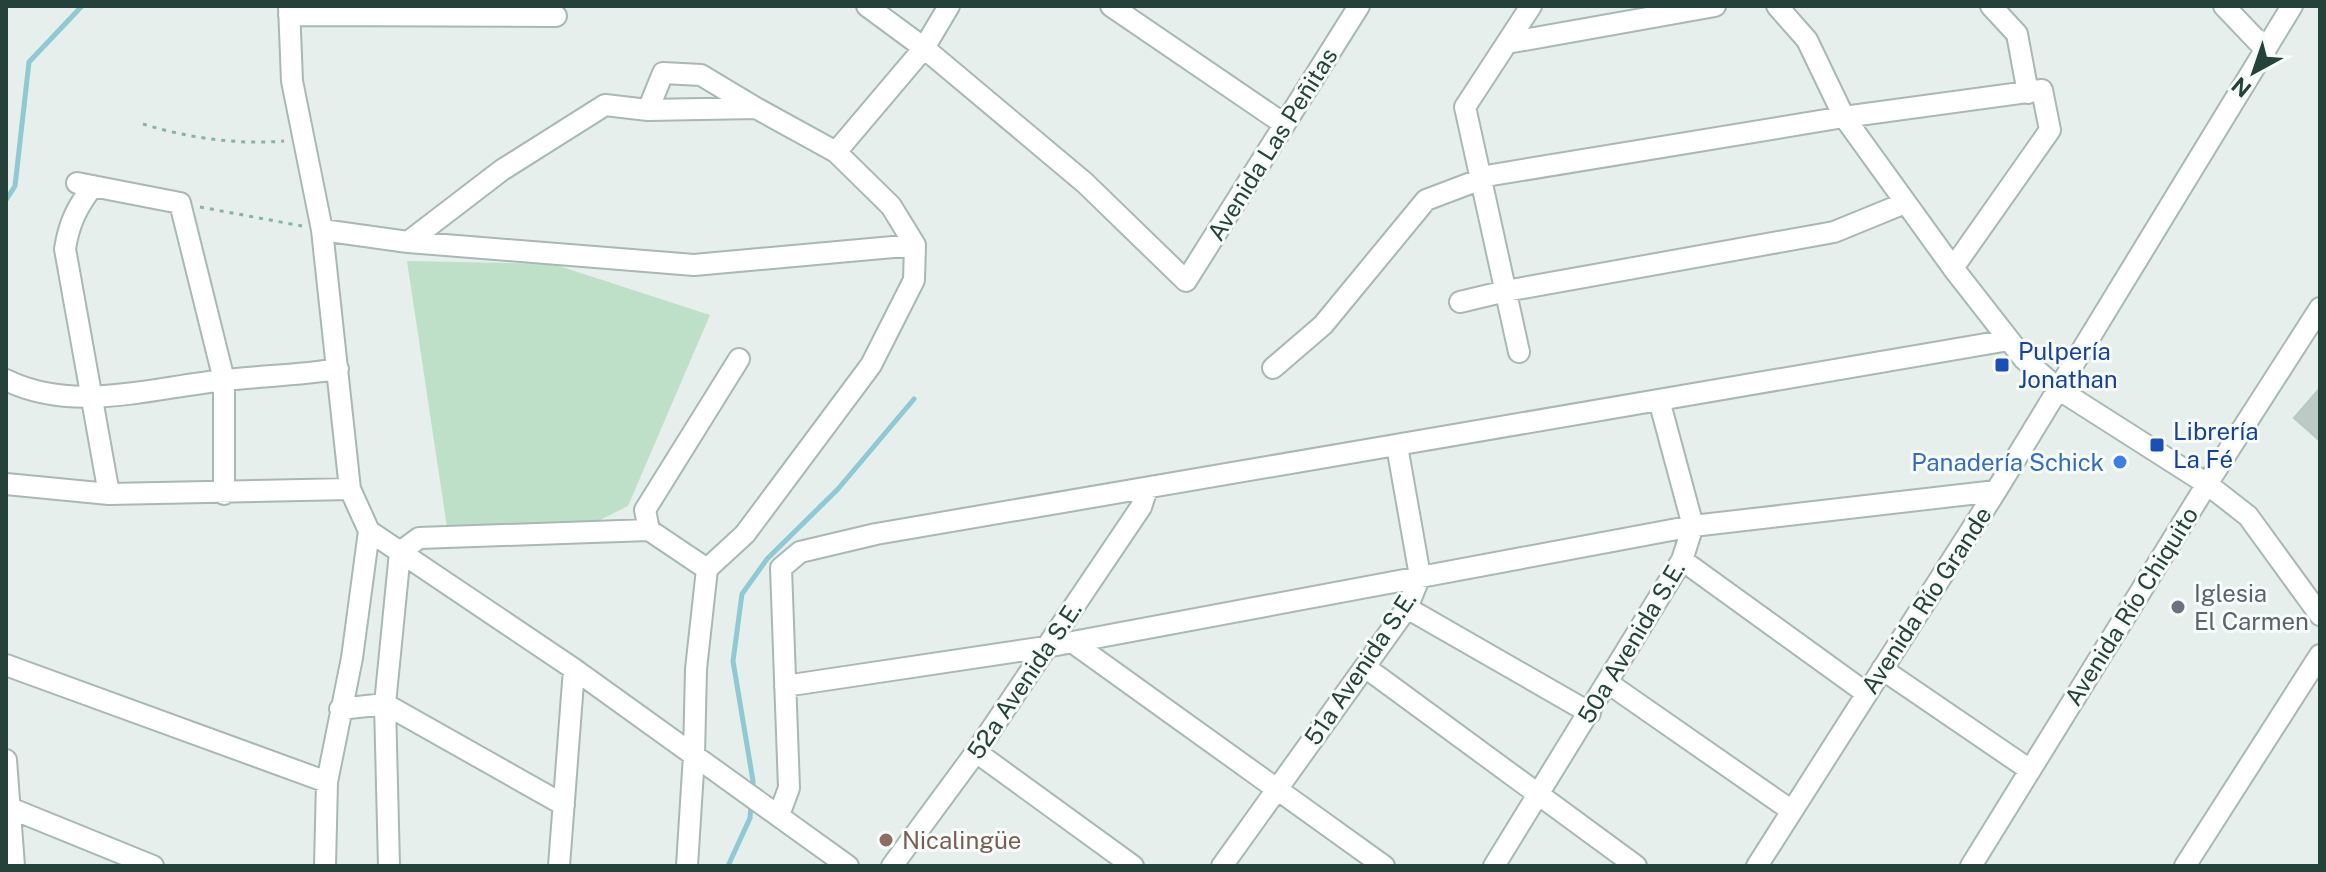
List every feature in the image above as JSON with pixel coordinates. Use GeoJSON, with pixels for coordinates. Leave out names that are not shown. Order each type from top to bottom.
{"type":"FeatureCollection","features":[{"type":"Feature","properties":{"kind":"street"},"geometry":{"type":"LineString","coordinates":[[867,6],[924,48]]}},
{"type":"Feature","properties":{"kind":"street"},"geometry":{"type":"LineString","coordinates":[[836,152],[924,48],[949,6]]}},
{"type":"Feature","properties":{"kind":"street"},"geometry":{"type":"LineString","coordinates":[[1111,6],[1284,124]]}},
{"type":"Feature","properties":{"kind":"street"},"geometry":{"type":"LineString","coordinates":[[1519,352],[1465,107],[1531,6]]}},
{"type":"Feature","properties":{"kind":"street"},"geometry":{"type":"LineString","coordinates":[[1507,43],[1715,6]]}},
{"type":"Feature","properties":{"kind":"street"},"geometry":{"type":"LineString","coordinates":[[1777,6],[1807,40],[1844,117],[1953,268],[2024,359],[2058,389],[2207,484],[2248,516],[2320,615]]}},
{"type":"Feature","properties":{"kind":"street"},"geometry":{"type":"LineString","coordinates":[[1991,6],[2017,34],[2028,93]]}},
{"type":"Feature","properties":{"kind":"street"},"geometry":{"type":"LineString","coordinates":[[2224,6],[2266,50]]}},
{"type":"Feature","properties":{"kind":"street","name":"Avenida Río Grande"},"geometry":{"type":"LineString","coordinates":[[1757,866],[1996,491],[2292,6]]}},
{"type":"Feature","properties":{"kind":"street","name":"Avenida Las Peñitas"},"geometry":{"type":"LineString","coordinates":[[924,48],[1085,183],[1186,281],[1357,7]]}},
{"type":"Feature","properties":{"kind":"street"},"geometry":{"type":"LineString","coordinates":[[556,16],[289,10],[292,81],[322,230],[350,489],[369,531],[574,669],[848,866]]}},
{"type":"Feature","properties":{"kind":"street"},"geometry":{"type":"LineString","coordinates":[[648,110],[663,73],[701,75],[836,152],[891,206],[915,245],[914,280],[871,365],[745,534],[707,569],[696,669],[687,866]]}},
{"type":"Feature","properties":{"kind":"street"},"geometry":{"type":"LineString","coordinates":[[1273,368],[1323,325],[1426,200],[1492,175],[1844,117],[2042,90],[2050,130],[1953,268]]}},
{"type":"Feature","properties":{"kind":"street"},"geometry":{"type":"LineString","coordinates":[[408,242],[502,170],[605,105],[648,110],[756,108]]}},
{"type":"Feature","properties":{"kind":"street"},"geometry":{"type":"LineString","coordinates":[[109,494],[65,249],[67,230],[85,185],[180,203],[224,380],[224,494]]}},
{"type":"Feature","properties":{"kind":"street"},"geometry":{"type":"LineString","coordinates":[[1460,302],[1834,232],[1905,203]]}},
{"type":"Feature","properties":{"kind":"street"},"geometry":{"type":"LineString","coordinates":[[322,230],[408,242],[694,265],[915,245]]}},
{"type":"Feature","properties":{"kind":"street","name":"Avenida Río Chiquito"},"geometry":{"type":"LineString","coordinates":[[1971,866],[2207,484],[2320,308]]}},
{"type":"Feature","properties":{"kind":"street"},"geometry":{"type":"LineString","coordinates":[[779,815],[789,788],[781,568],[800,552],[876,534],[2009,340]]}},
{"type":"Feature","properties":{"kind":"street"},"geometry":{"type":"LineString","coordinates":[[649,530],[645,510],[739,359]]}},
{"type":"Feature","properties":{"kind":"street"},"geometry":{"type":"LineString","coordinates":[[6,380],[59,395],[92,398],[224,380],[338,369]]}},
{"type":"Feature","properties":{"kind":"street"},"geometry":{"type":"LineString","coordinates":[[1659,400],[1693,526]]}},
{"type":"Feature","properties":{"kind":"street","name":"51a Avenida S.E."},"geometry":{"type":"LineString","coordinates":[[1222,866],[1407,608],[1420,576],[1397,446]]}},
{"type":"Feature","properties":{"kind":"street"},"geometry":{"type":"LineString","coordinates":[[6,484],[109,494],[350,489]]}},
{"type":"Feature","properties":{"kind":"street","name":"52a Avenida S.E."},"geometry":{"type":"LineString","coordinates":[[892,866],[976,752],[1141,507],[1147,489]]}},
{"type":"Feature","properties":{"kind":"street"},"geometry":{"type":"LineString","coordinates":[[785,686],[1046,647],[1693,526],[1996,491]]}},
{"type":"Feature","properties":{"kind":"street","name":"50a Avenida S.E."},"geometry":{"type":"LineString","coordinates":[[1494,866],[1682,560],[1693,526]]}},
{"type":"Feature","properties":{"kind":"street"},"geometry":{"type":"LineString","coordinates":[[389,866],[385,704],[400,552],[419,538],[649,530],[707,569]]}},
{"type":"Feature","properties":{"kind":"street"},"geometry":{"type":"LineString","coordinates":[[325,866],[327,782],[352,658],[369,531]]}},
{"type":"Feature","properties":{"kind":"street"},"geometry":{"type":"LineString","coordinates":[[1682,560],[1866,693]]}},
{"type":"Feature","properties":{"kind":"street"},"geometry":{"type":"LineString","coordinates":[[1407,608],[1590,713]]}},
{"type":"Feature","properties":{"kind":"street"},"geometry":{"type":"LineString","coordinates":[[1072,642],[1384,866]]}},
{"type":"Feature","properties":{"kind":"street"},"geometry":{"type":"LineString","coordinates":[[2185,866],[2320,655]]}},
{"type":"Feature","properties":{"kind":"street"},"geometry":{"type":"LineString","coordinates":[[6,665],[327,782]]}},
{"type":"Feature","properties":{"kind":"street"},"geometry":{"type":"LineString","coordinates":[[1365,667],[1636,866]]}},
{"type":"Feature","properties":{"kind":"street"},"geometry":{"type":"LineString","coordinates":[[559,866],[574,669]]}},
{"type":"Feature","properties":{"kind":"street"},"geometry":{"type":"LineString","coordinates":[[1882,669],[2030,770]]}},
{"type":"Feature","properties":{"kind":"street"},"geometry":{"type":"LineString","coordinates":[[1608,683],[1792,811]]}},
{"type":"Feature","properties":{"kind":"street"},"geometry":{"type":"LineString","coordinates":[[340,709],[385,704],[564,805]]}},
{"type":"Feature","properties":{"kind":"street"},"geometry":{"type":"LineString","coordinates":[[976,752],[1133,866]]}},
{"type":"Feature","properties":{"kind":"street"},"geometry":{"type":"LineString","coordinates":[[6,760],[14,866]]}},
{"type":"Feature","properties":{"kind":"street"},"geometry":{"type":"LineString","coordinates":[[10,808],[153,866]]}},
{"type":"Feature","properties":{"kind":"path"},"geometry":{"type":"LineString","coordinates":[[143,124],[172,133],[214,139],[265,142],[304,139]]}},
{"type":"Feature","properties":{"kind":"path"},"geometry":{"type":"LineString","coordinates":[[180,203],[322,230]]}},
{"type":"Feature","properties":{"kind":"green space"},"geometry":{"type":"Polygon","coordinates":[[[407,261],[553,264],[710,315],[628,506],[582,529],[448,534],[407,261]]]}},
{"type":"Feature","properties":{"kind":"building"},"geometry":{"type":"Polygon","coordinates":[[[2320,388],[2320,441],[2294,418],[2320,388]]]}},
{"type":"Feature","properties":{"kind":"waterway"},"geometry":{"type":"LineString","coordinates":[[6,200],[15,186],[29,62],[82,6]]}},
{"type":"Feature","properties":{"kind":"waterway"},"geometry":{"type":"LineString","coordinates":[[753,790],[733,661],[742,594],[767,559],[838,489],[914,399]]}},
{"type":"Feature","properties":{"kind":"waterway"},"geometry":{"type":"LineString","coordinates":[[728,866],[750,818],[751,804]]}},
{"type":"Feature","properties":{"kind":"place","name":"Pulpería Jonathan"},"geometry":{"type":"Point","coordinates":[2002,365]}},
{"type":"Feature","properties":{"kind":"place","name":"Librería La Fé"},"geometry":{"type":"Point","coordinates":[2157,445]}},
{"type":"Feature","properties":{"kind":"place","name":"Panadería Schick"},"geometry":{"type":"Point","coordinates":[2120,462]}},
{"type":"Feature","properties":{"kind":"place","name":"Iglesia El Carmen"},"geometry":{"type":"Point","coordinates":[2178,607]}},
{"type":"Feature","properties":{"kind":"place","name":"Nicalingüe"},"geometry":{"type":"Point","coordinates":[886,840]}}]}
